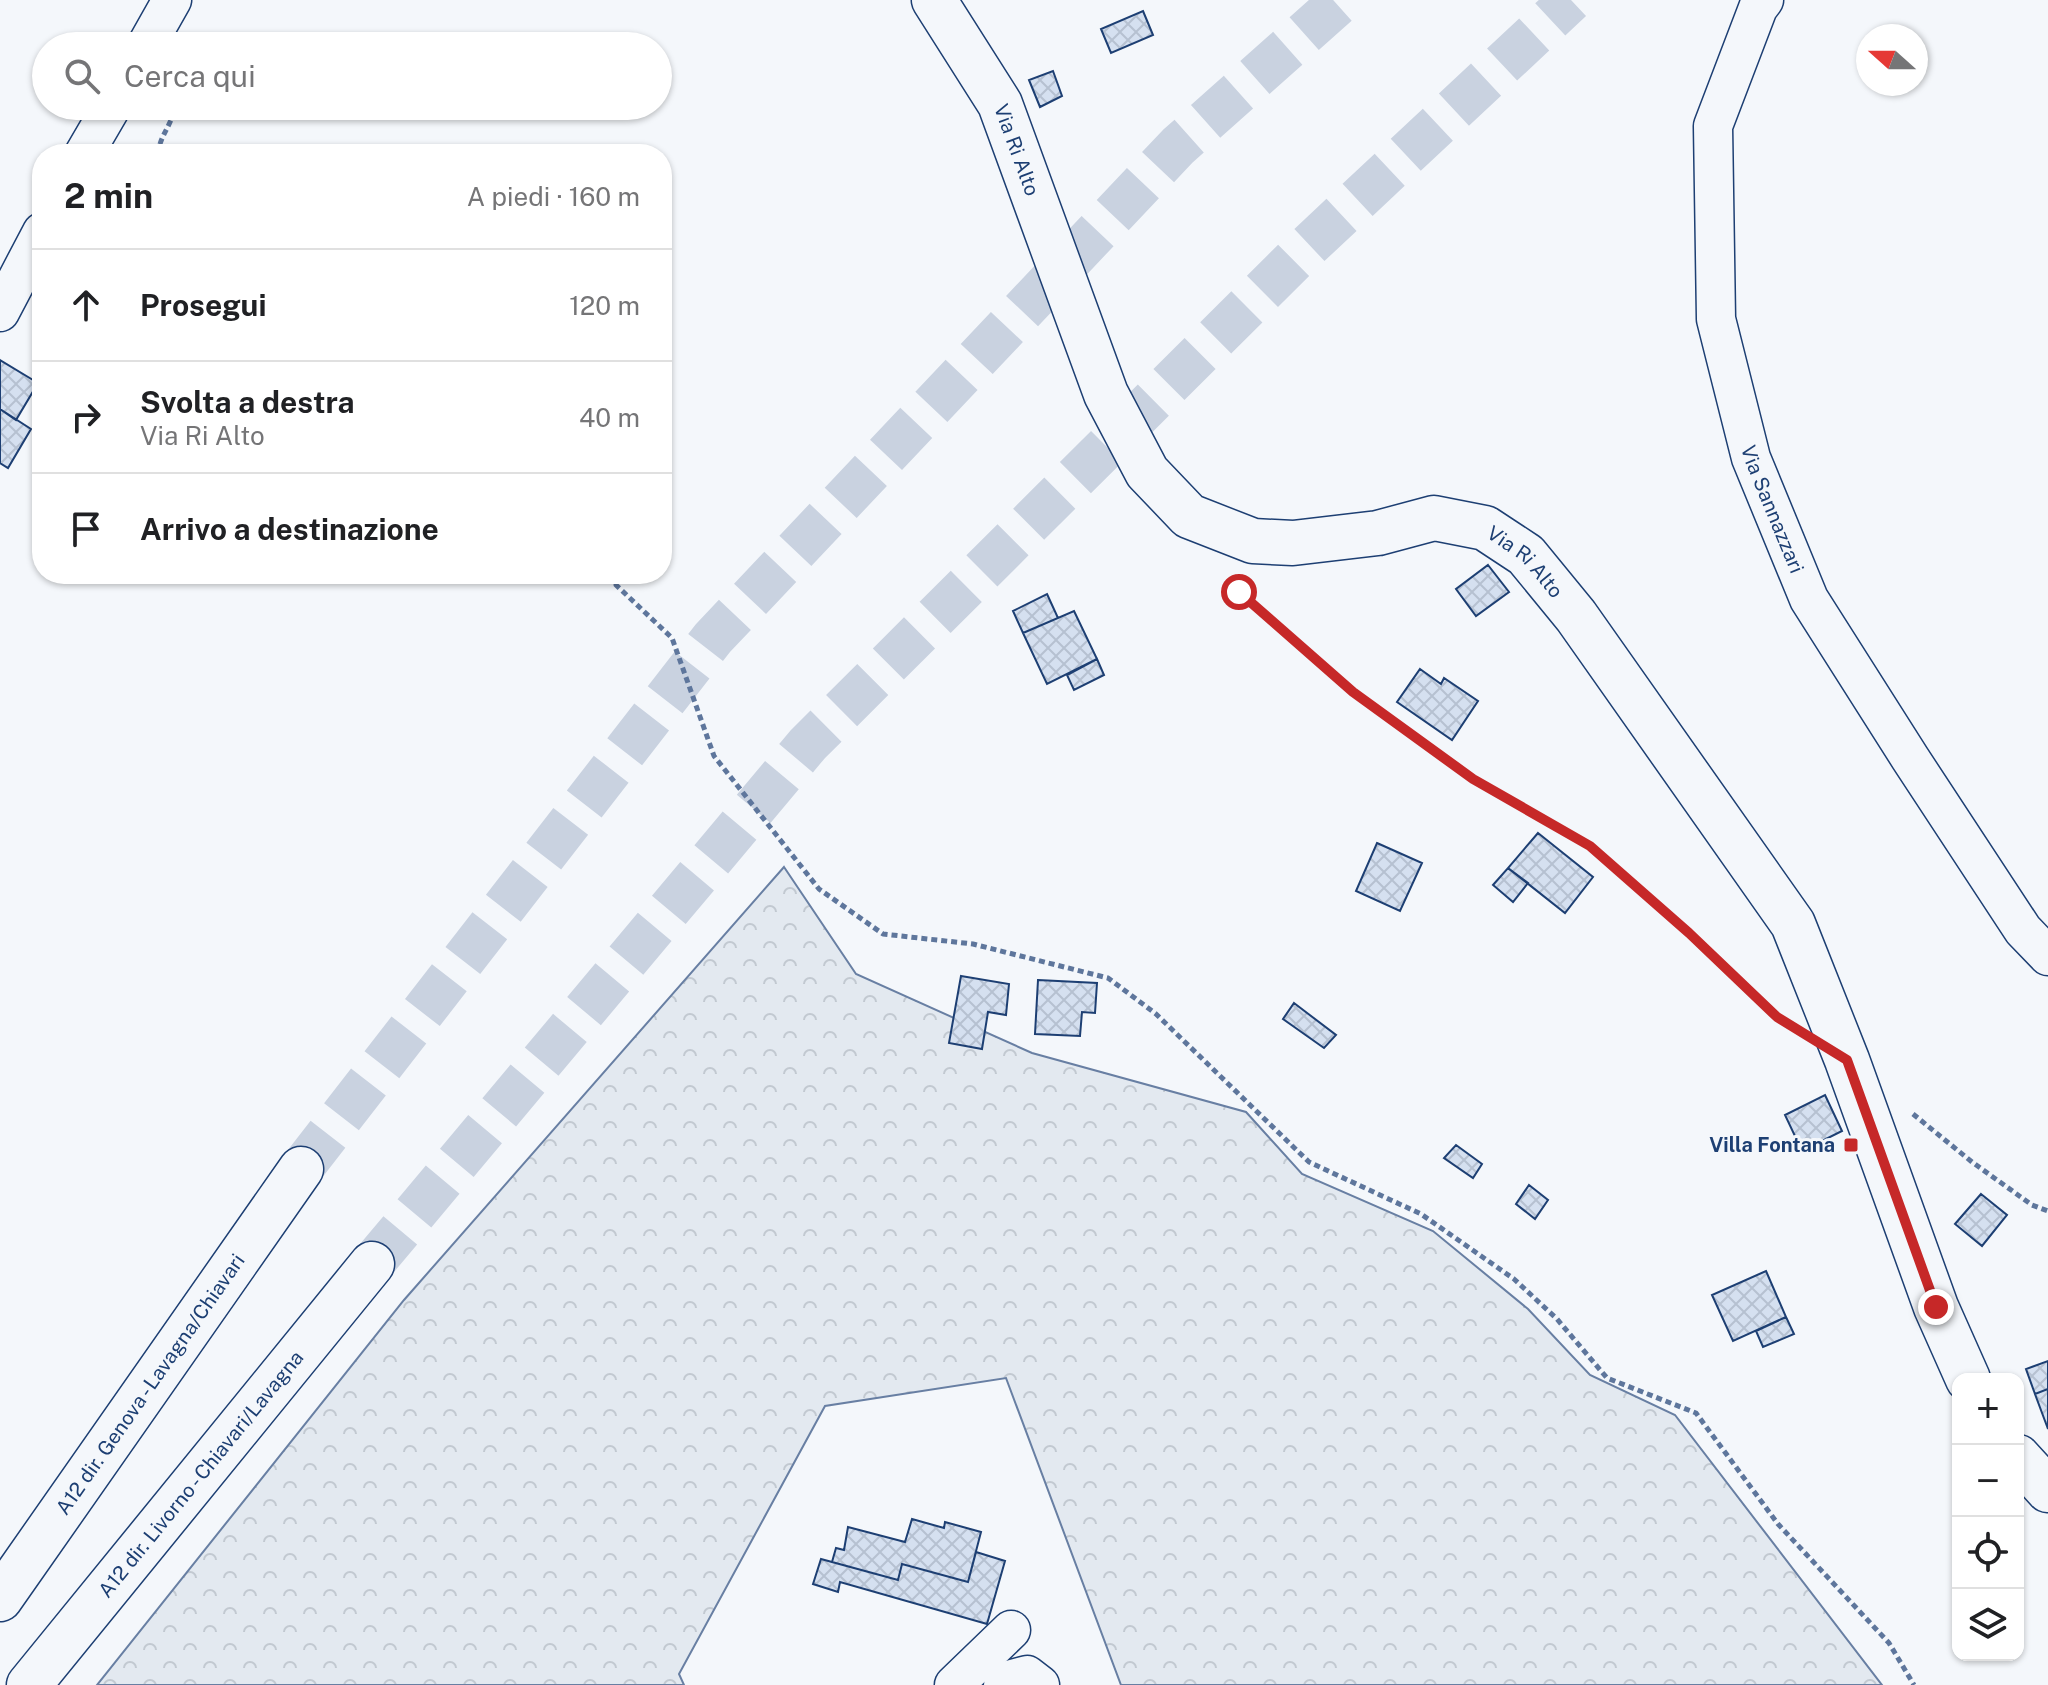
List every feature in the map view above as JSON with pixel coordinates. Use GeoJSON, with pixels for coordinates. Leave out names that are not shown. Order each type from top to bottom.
{"type":"FeatureCollection","features":[{"type":"Feature","properties":{"kind":"main road","name":"Via Ri Alto"},"geometry":{"type":"LineString","coordinates":[[934,0],[1000,104],[1106,394],[1147,472],[1189,516],[1253,541],[1293,543],[1378,533],[1434,518],[1485,528],[1526,555],[1576,616],[1793,924],[1847,1060],[1936,1307],[1965,1373]]}},
{"type":"Feature","properties":{"kind":"main road","name":"A12 dir. Genova - Lavagna/Chiavari"},"geometry":{"type":"LineString","coordinates":[[0,1599],[301,1169]]}},
{"type":"Feature","properties":{"kind":"main road","name":"A12 dir. Livorno - Chiavari/Lavagna"},"geometry":{"type":"LineString","coordinates":[[29,1685],[372,1264]]}},
{"type":"Feature","properties":{"kind":"main road"},"geometry":{"type":"LineString","coordinates":[[2024,1464],[2048,1490]]}},
{"type":"Feature","properties":{"kind":"street"},"geometry":{"type":"LineString","coordinates":[[154,32],[172,0]]}},
{"type":"Feature","properties":{"kind":"street","name":"Via Sannazzari"},"geometry":{"type":"LineString","coordinates":[[1764,0],[1758,8],[1713,126],[1716,319],[1751,458],[1809,599],[2023,930],[2048,956]]}},
{"type":"Feature","properties":{"kind":"street"},"geometry":{"type":"LineString","coordinates":[[90,144],[104,120]]}},
{"type":"Feature","properties":{"kind":"street"},"geometry":{"type":"LineString","coordinates":[[0,312],[32,251]]}},
{"type":"Feature","properties":{"kind":"street"},"geometry":{"type":"LineString","coordinates":[[954,1685],[1011,1630]]}},
{"type":"Feature","properties":{"kind":"street"},"geometry":{"type":"LineString","coordinates":[[1003,1685],[1008,1680],[1027,1675],[1040,1685]]}},
{"type":"Feature","properties":{"kind":"path"},"geometry":{"type":"LineString","coordinates":[[159,144],[172,120]]}},
{"type":"Feature","properties":{"kind":"path"},"geometry":{"type":"LineString","coordinates":[[1224,531],[1239,592],[1353,692],[1473,779],[1590,846],[1689,933],[1777,1017],[1789,1024]]}},
{"type":"Feature","properties":{"kind":"path"},"geometry":{"type":"LineString","coordinates":[[616,584],[672,638],[714,756],[819,889],[883,934],[973,944],[1108,978],[1156,1014],[1309,1162],[1421,1214],[1514,1279],[1557,1319],[1607,1378],[1696,1413],[1778,1524],[1889,1643],[1914,1685]]}},
{"type":"Feature","properties":{"kind":"path"},"geometry":{"type":"LineString","coordinates":[[1904,1106],[1972,1162],[2032,1205],[2048,1211]]}},
{"type":"Feature","properties":{"kind":"green space"},"geometry":{"type":"Polygon","coordinates":[[[784,867],[856,974],[1032,1053],[1246,1112],[1302,1174],[1433,1231],[1528,1309],[1590,1375],[1675,1415],[1882,1685],[1121,1685],[1006,1378],[825,1406],[679,1674],[684,1685],[97,1685],[404,1300],[784,867]]]}},
{"type":"Feature","properties":{"kind":"building"},"geometry":{"type":"Polygon","coordinates":[[[1143,11],[1153,35],[1111,53],[1101,29],[1143,11]]]}},
{"type":"Feature","properties":{"kind":"building"},"geometry":{"type":"Polygon","coordinates":[[[1053,71],[1062,96],[1040,107],[1029,80],[1053,71]]]}},
{"type":"Feature","properties":{"kind":"building"},"geometry":{"type":"Polygon","coordinates":[[[0,360],[32,379],[32,393],[16,420],[0,409],[0,360]]]}},
{"type":"Feature","properties":{"kind":"building"},"geometry":{"type":"Polygon","coordinates":[[[0,409],[31,429],[8,468],[0,463],[0,409]]]}},
{"type":"Feature","properties":{"kind":"building"},"geometry":{"type":"Polygon","coordinates":[[[1488,565],[1509,592],[1476,616],[1456,589],[1488,565]]]}},
{"type":"Feature","properties":{"kind":"building"},"geometry":{"type":"Polygon","coordinates":[[[1047,594],[1058,618],[1023,633],[1013,611],[1047,594]]]}},
{"type":"Feature","properties":{"kind":"building"},"geometry":{"type":"Polygon","coordinates":[[[1074,611],[1097,659],[1047,684],[1023,633],[1074,611]]]}},
{"type":"Feature","properties":{"kind":"building"},"geometry":{"type":"Polygon","coordinates":[[[1097,659],[1104,675],[1074,690],[1067,675],[1097,659]]]}},
{"type":"Feature","properties":{"kind":"building"},"geometry":{"type":"Polygon","coordinates":[[[1420,669],[1441,684],[1444,678],[1478,701],[1452,740],[1397,702],[1420,669]]]}},
{"type":"Feature","properties":{"kind":"building"},"geometry":{"type":"Polygon","coordinates":[[[1538,833],[1593,877],[1565,913],[1508,868],[1538,833]]]}},
{"type":"Feature","properties":{"kind":"building"},"geometry":{"type":"Polygon","coordinates":[[[1377,843],[1422,863],[1400,911],[1356,891],[1377,843]]]}},
{"type":"Feature","properties":{"kind":"building"},"geometry":{"type":"Polygon","coordinates":[[[1508,868],[1528,883],[1513,902],[1493,885],[1508,868]]]}},
{"type":"Feature","properties":{"kind":"building"},"geometry":{"type":"Polygon","coordinates":[[[961,976],[1009,984],[1006,1015],[988,1012],[982,1049],[949,1043],[961,976]]]}},
{"type":"Feature","properties":{"kind":"building"},"geometry":{"type":"Polygon","coordinates":[[[1038,980],[1097,983],[1095,1013],[1082,1012],[1080,1036],[1035,1034],[1038,980]]]}},
{"type":"Feature","properties":{"kind":"building"},"geometry":{"type":"Polygon","coordinates":[[[1294,1003],[1336,1035],[1324,1048],[1283,1019],[1294,1003]]]}},
{"type":"Feature","properties":{"kind":"building"},"geometry":{"type":"Polygon","coordinates":[[[1825,1095],[1842,1131],[1802,1151],[1785,1115],[1825,1095]]]}},
{"type":"Feature","properties":{"kind":"building"},"geometry":{"type":"Polygon","coordinates":[[[1456,1145],[1482,1164],[1473,1178],[1444,1158],[1456,1145]]]}},
{"type":"Feature","properties":{"kind":"building"},"geometry":{"type":"Polygon","coordinates":[[[1529,1185],[1548,1200],[1535,1219],[1516,1204],[1529,1185]]]}},
{"type":"Feature","properties":{"kind":"building"},"geometry":{"type":"Polygon","coordinates":[[[1981,1194],[2007,1215],[1982,1246],[1955,1224],[1981,1194]]]}},
{"type":"Feature","properties":{"kind":"building"},"geometry":{"type":"Polygon","coordinates":[[[1766,1271],[1786,1317],[1733,1341],[1712,1295],[1766,1271]]]}},
{"type":"Feature","properties":{"kind":"building"},"geometry":{"type":"Polygon","coordinates":[[[1786,1317],[1794,1334],[1763,1347],[1756,1331],[1786,1317]]]}},
{"type":"Feature","properties":{"kind":"building"},"geometry":{"type":"Polygon","coordinates":[[[2048,1361],[2048,1389],[2035,1394],[2026,1369],[2048,1361]]]}},
{"type":"Feature","properties":{"kind":"building"},"geometry":{"type":"Polygon","coordinates":[[[2048,1389],[2048,1429],[2035,1394],[2048,1389]]]}},
{"type":"Feature","properties":{"kind":"building"},"geometry":{"type":"Polygon","coordinates":[[[912,1519],[944,1528],[945,1522],[981,1532],[968,1582],[902,1564],[898,1580],[832,1562],[836,1548],[844,1550],[848,1527],[905,1542],[912,1519]]]}},
{"type":"Feature","properties":{"kind":"building"},"geometry":{"type":"Polygon","coordinates":[[[976,1552],[1005,1561],[987,1624],[840,1582],[838,1592],[813,1584],[821,1559],[898,1580],[902,1564],[968,1582],[976,1552]]]}},
{"type":"Feature","properties":{"kind":"tunnel"},"geometry":{"type":"LineString","coordinates":[[301,1169],[713,638],[1178,146],[1342,0]]}},
{"type":"Feature","properties":{"kind":"tunnel"},"geometry":{"type":"LineString","coordinates":[[372,1264],[808,744],[1303,251],[1571,0]]}},
{"type":"Feature","properties":{"kind":"place","name":"Villa Fontana"},"geometry":{"type":"Point","coordinates":[1851,1145]}},
{"type":"Feature","properties":{"kind":"route"},"geometry":{"type":"LineString","coordinates":[[1239,592],[1353,692],[1473,779],[1590,846],[1689,933],[1777,1017],[1847,1060],[1936,1307]]}}]}
